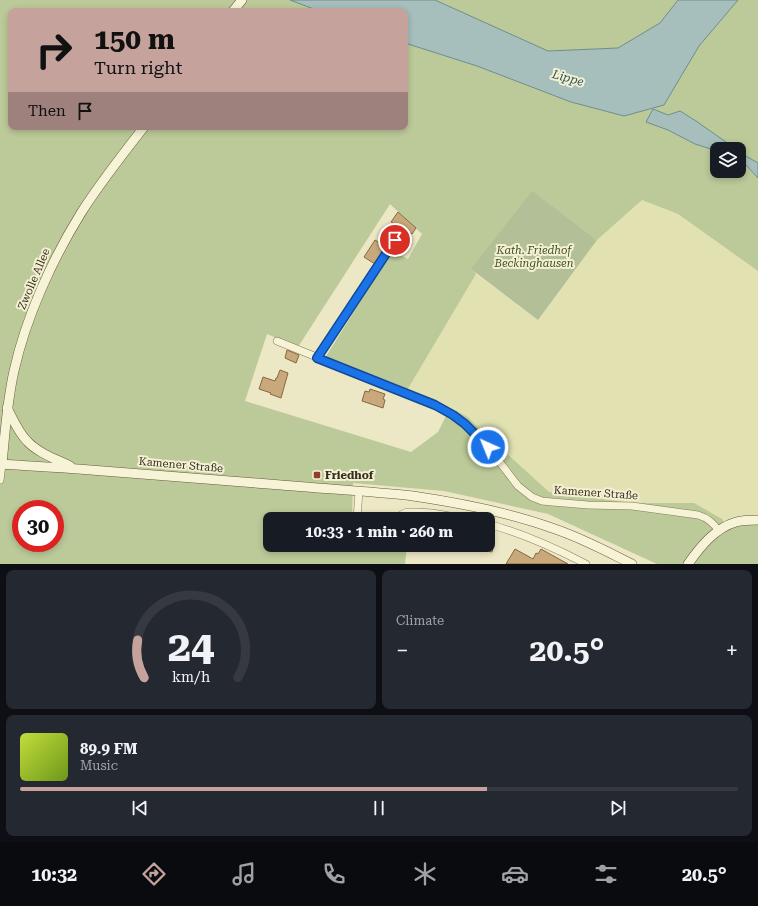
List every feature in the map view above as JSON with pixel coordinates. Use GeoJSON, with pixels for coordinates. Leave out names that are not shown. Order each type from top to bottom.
{"type":"FeatureCollection","features":[{"type":"Feature","properties":{"kind":"main road"},"geometry":{"type":"LineString","coordinates":[[235,8],[242,0]]}},
{"type":"Feature","properties":{"kind":"main road","name":"Zwolle Allee"},"geometry":{"type":"LineString","coordinates":[[1,464],[7,408],[14,370],[27,327],[41,290],[61,248],[85,206],[142,130]]}},
{"type":"Feature","properties":{"kind":"main road"},"geometry":{"type":"LineString","coordinates":[[7,408],[16,427],[27,441],[43,453],[76,468]]}},
{"type":"Feature","properties":{"kind":"main road","name":"Kamener Straße"},"geometry":{"type":"LineString","coordinates":[[1,464],[76,468],[412,496],[483,509],[552,528],[598,547],[632,564]]}},
{"type":"Feature","properties":{"kind":"main road"},"geometry":{"type":"LineString","coordinates":[[688,564],[702,545],[719,531],[736,522],[758,520]]}},
{"type":"Feature","properties":{"kind":"street","name":"Kamener Straße"},"geometry":{"type":"LineString","coordinates":[[277,341],[435,405],[453,415],[465,424],[488,447],[518,486],[532,497],[542,501],[588,506],[632,506],[698,515],[707,518],[719,531]]}},
{"type":"Feature","properties":{"kind":"street"},"geometry":{"type":"LineString","coordinates":[[0,480],[1,464]]}},
{"type":"Feature","properties":{"kind":"street"},"geometry":{"type":"LineString","coordinates":[[358,512],[359,491]]}},
{"type":"Feature","properties":{"kind":"street"},"geometry":{"type":"LineString","coordinates":[[495,526],[520,534],[586,564]]}},
{"type":"Feature","properties":{"kind":"lane"},"geometry":{"type":"LineString","coordinates":[[317,358],[395,240]]}},
{"type":"Feature","properties":{"kind":"green space"},"geometry":{"type":"Polygon","coordinates":[[[0,0],[290,0],[311,8],[8,8],[8,130],[408,130],[408,44],[477,66],[571,102],[624,116],[664,105],[699,46],[738,0],[758,0],[758,163],[746,156],[746,142],[726,142],[680,111],[646,122],[668,130],[695,144],[710,149],[710,178],[746,178],[746,165],[758,178],[758,271],[678,214],[642,200],[597,240],[532,192],[472,269],[476,274],[406,392],[325,358],[392,251],[408,259],[422,234],[390,204],[298,347],[267,334],[245,401],[411,452],[438,432],[450,408],[468,417],[549,492],[632,503],[694,503],[722,519],[726,526],[758,519],[758,564],[657,564],[548,514],[444,491],[353,483],[352,512],[263,512],[263,552],[406,552],[405,564],[0,564],[0,0]]]}},
{"type":"Feature","properties":{"kind":"green space"},"geometry":{"type":"Polygon","coordinates":[[[435,0],[678,0],[660,23],[618,48],[548,51],[435,0]]]}},
{"type":"Feature","properties":{"kind":"green space","name":"Kath. Friedhof Beckinghausen"},"geometry":{"type":"Polygon","coordinates":[[[532,191],[597,240],[538,320],[471,269],[532,191]]]}},
{"type":"Feature","properties":{"kind":"green space"},"geometry":{"type":"Polygon","coordinates":[[[642,200],[678,214],[758,271],[758,519],[726,526],[693,503],[632,503],[549,492],[468,417],[450,408],[406,392],[476,274],[538,320],[597,240],[642,200]]]}},
{"type":"Feature","properties":{"kind":"water","name":"Lippe"},"geometry":{"type":"Polygon","coordinates":[[[290,0],[435,0],[548,51],[618,48],[660,23],[678,0],[738,0],[699,46],[664,105],[624,116],[571,102],[477,66],[408,44],[408,8],[311,8],[290,0]]]}},
{"type":"Feature","properties":{"kind":"water"},"geometry":{"type":"Polygon","coordinates":[[[653,109],[668,115],[680,111],[726,142],[710,142],[710,149],[695,144],[668,130],[646,122],[653,109]]]}},
{"type":"Feature","properties":{"kind":"water"},"geometry":{"type":"Polygon","coordinates":[[[746,156],[758,163],[758,178],[746,165],[746,156]]]}},
{"type":"Feature","properties":{"kind":"building"},"geometry":{"type":"Polygon","coordinates":[[[398,212],[416,228],[412,234],[391,222],[398,212]]]}},
{"type":"Feature","properties":{"kind":"building"},"geometry":{"type":"Polygon","coordinates":[[[375,240],[386,247],[375,264],[364,257],[375,240]]]}},
{"type":"Feature","properties":{"kind":"building"},"geometry":{"type":"Polygon","coordinates":[[[287,350],[299,355],[296,363],[285,358],[287,350]]]}},
{"type":"Feature","properties":{"kind":"building"},"geometry":{"type":"Polygon","coordinates":[[[280,370],[288,373],[281,398],[259,389],[263,377],[275,381],[280,370]]]}},
{"type":"Feature","properties":{"kind":"building"},"geometry":{"type":"Polygon","coordinates":[[[370,389],[385,394],[383,399],[385,400],[383,408],[362,401],[365,391],[369,392],[370,389]]]}},
{"type":"Feature","properties":{"kind":"building"},"geometry":{"type":"Polygon","coordinates":[[[515,549],[533,559],[536,553],[538,554],[541,549],[568,564],[506,564],[515,549]]]}},
{"type":"Feature","properties":{"kind":"place","name":"Friedhof"},"geometry":{"type":"Point","coordinates":[317,475]}},
{"type":"Feature","properties":{"kind":"route"},"geometry":{"type":"LineString","coordinates":[[395,240],[317,358],[435,405],[465,424],[488,447]]}}]}
